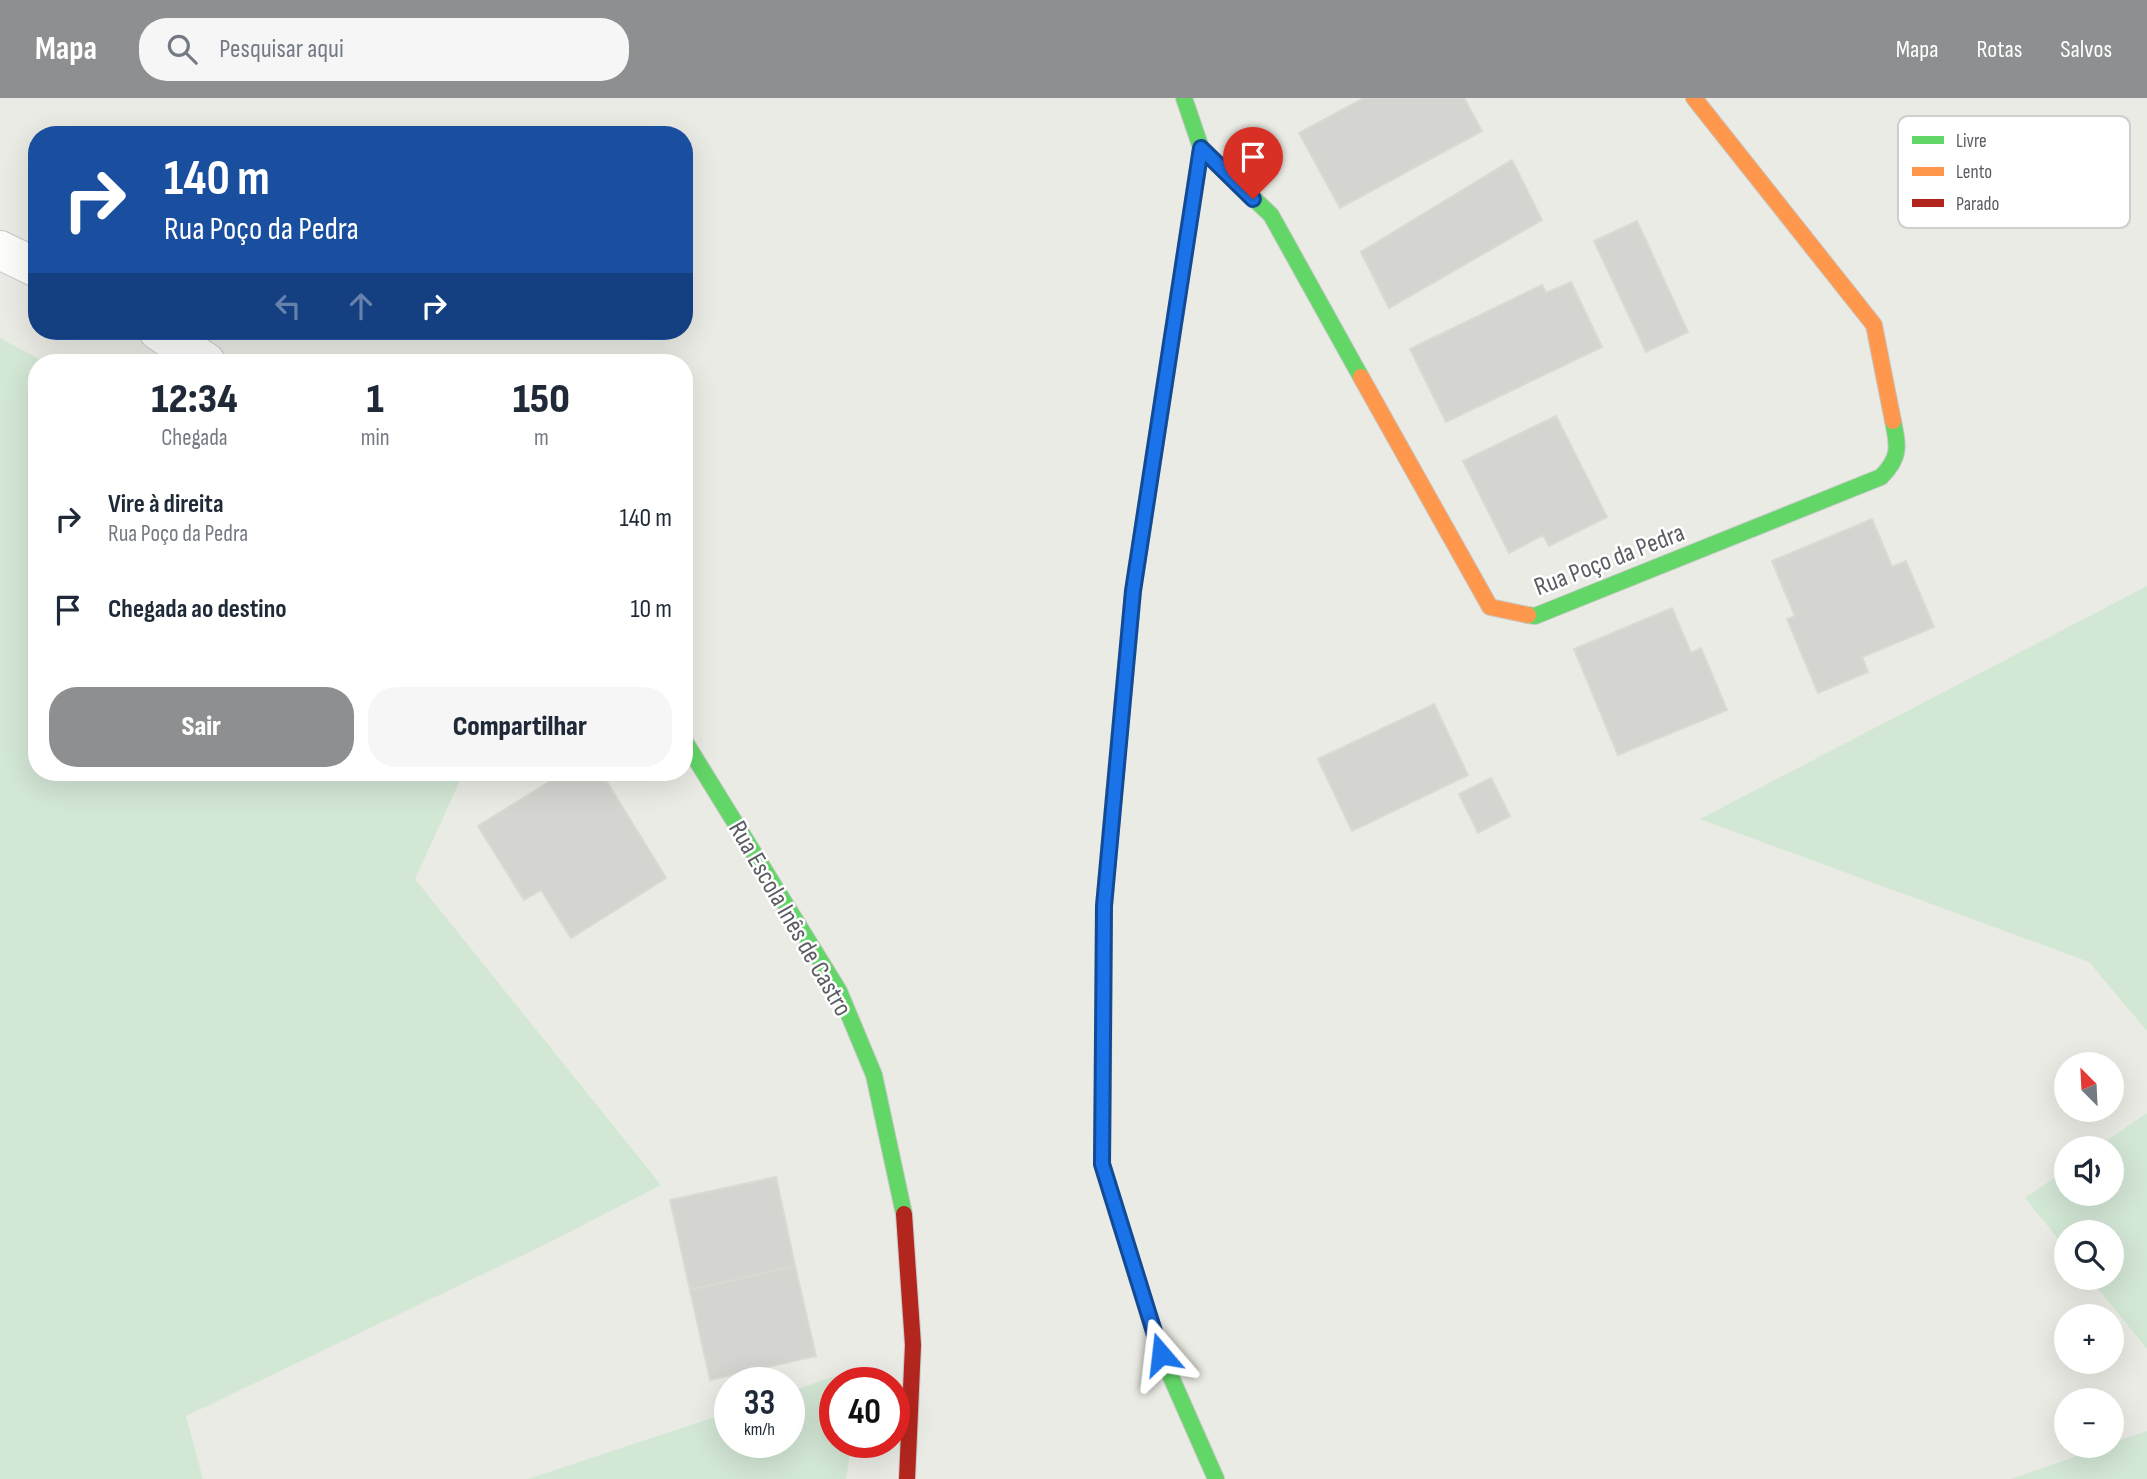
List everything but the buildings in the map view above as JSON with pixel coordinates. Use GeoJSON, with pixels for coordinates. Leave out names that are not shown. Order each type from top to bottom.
{"type":"FeatureCollection","features":[{"type":"Feature","properties":{"kind":"street","name":"Rua Poço da Pedra"},"geometry":{"type":"LineString","coordinates":[[1184,98],[1201,148],[1271,215],[1490,607],[1535,616],[1881,477],[1892,466],[1898,448],[1874,325],[1694,98]]}},
{"type":"Feature","properties":{"kind":"street"},"geometry":{"type":"LineString","coordinates":[[1201,148],[1133,591],[1104,906],[1102,1164],[1161,1354],[1216,1479]]}},
{"type":"Feature","properties":{"kind":"street"},"geometry":{"type":"LineString","coordinates":[[0,250],[28,264]]}},
{"type":"Feature","properties":{"kind":"street"},"geometry":{"type":"LineString","coordinates":[[172,340],[194,354]]}},
{"type":"Feature","properties":{"kind":"street","name":"Rua Escola Inês de Castro"},"geometry":{"type":"LineString","coordinates":[[693,755],[839,991],[874,1075],[905,1220],[913,1345],[906,1479]]}},
{"type":"Feature","properties":{"kind":"green space"},"geometry":{"type":"Polygon","coordinates":[[[0,338],[30,354],[28,781],[460,781],[415,879],[661,1185],[544,1245],[186,1416],[203,1479],[0,1479],[0,338]]]}},
{"type":"Feature","properties":{"kind":"green space"},"geometry":{"type":"Polygon","coordinates":[[[2147,586],[2147,1031],[2089,962],[1700,819],[2147,586]]]}},
{"type":"Feature","properties":{"kind":"green space"},"geometry":{"type":"Polygon","coordinates":[[[2147,1113],[2147,1349],[2124,1321],[2124,1304],[2110,1304],[2099,1290],[2124,1290],[2124,1220],[2054,1220],[2054,1234],[2025,1198],[2054,1178],[2054,1206],[2124,1206],[2124,1136],[2113,1136],[2147,1113]]]}},
{"type":"Feature","properties":{"kind":"green space"},"geometry":{"type":"Polygon","coordinates":[[[819,1382],[819,1458],[849,1458],[846,1479],[528,1479],[714,1417],[714,1458],[805,1458],[805,1386],[819,1382]]]}},
{"type":"Feature","properties":{"kind":"green space"},"geometry":{"type":"Polygon","coordinates":[[[2147,1431],[2147,1479],[2011,1479],[2071,1458],[2124,1458],[2124,1439],[2147,1431]]]}},
{"type":"Feature","properties":{"kind":"traffic: fast"},"geometry":{"type":"LineString","coordinates":[[1184,98],[1201,148],[1271,215],[1361,377]]}},
{"type":"Feature","properties":{"kind":"traffic: fast"},"geometry":{"type":"LineString","coordinates":[[1114,794],[1133,591],[1201,148]]}},
{"type":"Feature","properties":{"kind":"traffic: fast"},"geometry":{"type":"LineString","coordinates":[[1528,615],[1535,616],[1881,477],[1895,457],[1896,437],[1893,421]]}},
{"type":"Feature","properties":{"kind":"traffic: fast"},"geometry":{"type":"LineString","coordinates":[[693,755],[839,991],[874,1075],[904,1214]]}},
{"type":"Feature","properties":{"kind":"traffic: fast"},"geometry":{"type":"LineString","coordinates":[[1160,1352],[1216,1479]]}},
{"type":"Feature","properties":{"kind":"traffic: slow"},"geometry":{"type":"LineString","coordinates":[[1694,98],[1874,325],[1893,421]]}},
{"type":"Feature","properties":{"kind":"traffic: slow"},"geometry":{"type":"LineString","coordinates":[[1361,377],[1490,607],[1528,615]]}},
{"type":"Feature","properties":{"kind":"traffic: slow"},"geometry":{"type":"LineString","coordinates":[[1103,1089],[1104,906],[1114,794]]}},
{"type":"Feature","properties":{"kind":"traffic: jam"},"geometry":{"type":"LineString","coordinates":[[1103,1089],[1102,1164],[1160,1352]]}},
{"type":"Feature","properties":{"kind":"traffic: jam"},"geometry":{"type":"LineString","coordinates":[[904,1214],[913,1345],[907,1479]]}},
{"type":"Feature","properties":{"kind":"route"},"geometry":{"type":"LineString","coordinates":[[1161,1354],[1102,1164],[1104,906],[1133,591],[1201,148],[1253,199]]}}]}
